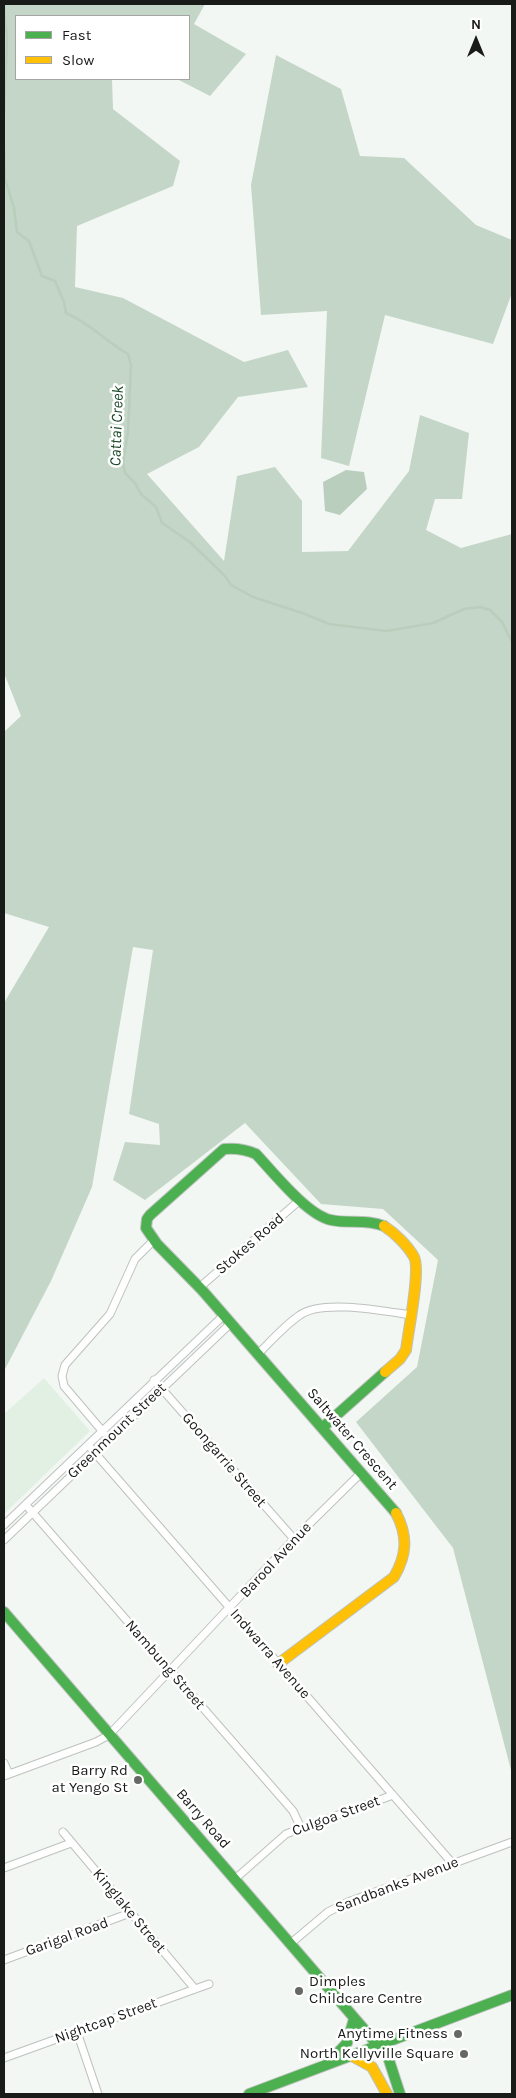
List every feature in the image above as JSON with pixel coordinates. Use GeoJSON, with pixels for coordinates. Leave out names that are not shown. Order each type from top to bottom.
{"type":"FeatureCollection","features":[{"type":"Feature","properties":{"kind":"street","name":"Saltwater Crescent"},"geometry":{"type":"LineString","coordinates":[[278,1664],[394,1577],[404,1561],[407,1540],[404,1525],[362,1472],[200,1287],[154,1240],[148,1232],[146,1223],[150,1215],[224,1149],[248,1149],[256,1154],[300,1200]]}},
{"type":"Feature","properties":{"kind":"street","name":"Stokes Road"},"geometry":{"type":"LineString","coordinates":[[200,1287],[300,1200]]}},
{"type":"Feature","properties":{"kind":"street"},"geometry":{"type":"LineString","coordinates":[[300,1200],[312,1212],[322,1218],[373,1222],[392,1231],[415,1258],[417,1269],[406,1350],[400,1359],[322,1428]]}},
{"type":"Feature","properties":{"kind":"street"},"geometry":{"type":"LineString","coordinates":[[109,1438],[64,1386],[63,1368],[79,1347],[110,1314],[135,1258],[154,1240]]}},
{"type":"Feature","properties":{"kind":"street"},"geometry":{"type":"LineString","coordinates":[[258,1354],[300,1315],[313,1308],[329,1306],[411,1315]]}},
{"type":"Feature","properties":{"kind":"street","name":"Greenmount Street"},"geometry":{"type":"LineString","coordinates":[[4,1525],[224,1315]]}},
{"type":"Feature","properties":{"kind":"street","name":"Greenmount Street"},"geometry":{"type":"LineString","coordinates":[[4,1540],[161,1388],[231,1324]]}},
{"type":"Feature","properties":{"kind":"street","name":"Goongarrie Street"},"geometry":{"type":"LineString","coordinates":[[154,1380],[294,1539]]}},
{"type":"Feature","properties":{"kind":"street","name":"Indwarra Avenue"},"geometry":{"type":"LineString","coordinates":[[88,1445],[453,1864]]}},
{"type":"Feature","properties":{"kind":"street","name":"Barool Avenue"},"geometry":{"type":"LineString","coordinates":[[109,1735],[294,1539],[362,1472]]}},
{"type":"Feature","properties":{"kind":"street","name":"Nambung Street"},"geometry":{"type":"LineString","coordinates":[[26,1505],[293,1811],[301,1828]]}},
{"type":"Feature","properties":{"kind":"street","name":"Barry Road"},"geometry":{"type":"LineString","coordinates":[[4,1612],[388,2057],[400,2094]]}},
{"type":"Feature","properties":{"kind":"street"},"geometry":{"type":"LineString","coordinates":[[4,1763],[6,1775],[96,1742],[109,1735]]}},
{"type":"Feature","properties":{"kind":"street","name":"Culgoa Street"},"geometry":{"type":"LineString","coordinates":[[235,1879],[280,1838],[301,1828],[393,1795]]}},
{"type":"Feature","properties":{"kind":"street","name":"Kinglake Street"},"geometry":{"type":"LineString","coordinates":[[63,1832],[195,1989]]}},
{"type":"Feature","properties":{"kind":"street","name":"Sandbanks Avenue"},"geometry":{"type":"LineString","coordinates":[[290,1944],[319,1918],[338,1907],[512,1842]]}},
{"type":"Feature","properties":{"kind":"street"},"geometry":{"type":"LineString","coordinates":[[4,1868],[71,1843]]}},
{"type":"Feature","properties":{"kind":"street","name":"Garigal Road"},"geometry":{"type":"LineString","coordinates":[[4,1960],[130,1913]]}},
{"type":"Feature","properties":{"kind":"street","name":"Nightcap Street"},"geometry":{"type":"LineString","coordinates":[[4,2058],[209,1984]]}},
{"type":"Feature","properties":{"kind":"street"},"geometry":{"type":"LineString","coordinates":[[248,2094],[512,1995]]}},
{"type":"Feature","properties":{"kind":"street"},"geometry":{"type":"LineString","coordinates":[[321,2068],[345,2048],[353,2031],[354,2019]]}},
{"type":"Feature","properties":{"kind":"street"},"geometry":{"type":"LineString","coordinates":[[77,2032],[98,2094]]}},
{"type":"Feature","properties":{"kind":"street","name":"Barry Road"},"geometry":{"type":"LineString","coordinates":[[378,2046],[392,2094]]}},
{"type":"Feature","properties":{"kind":"street"},"geometry":{"type":"LineString","coordinates":[[352,2056],[366,2061],[376,2070],[387,2094]]}},
{"type":"Feature","properties":{"kind":"shaded area"},"geometry":{"type":"Polygon","coordinates":[[[4,4],[205,4],[194,24],[246,54],[210,96],[179,80],[190,80],[190,15],[15,15],[15,80],[112,80],[113,109],[180,161],[173,186],[77,226],[75,287],[123,298],[244,362],[288,350],[308,387],[238,397],[199,447],[147,474],[224,561],[237,476],[275,467],[302,501],[302,552],[348,551],[409,471],[420,415],[469,433],[462,499],[435,499],[426,530],[461,548],[512,534],[512,1774],[453,1548],[356,1422],[417,1367],[438,1260],[383,1209],[321,1204],[245,1123],[145,1200],[113,1180],[125,1142],[160,1145],[159,1124],[129,1114],[153,950],[133,947],[92,1187],[51,1281],[4,1371],[4,1003],[49,927],[4,913],[4,732],[21,716],[4,673],[4,4]]]}},
{"type":"Feature","properties":{"kind":"shaded area"},"geometry":{"type":"Polygon","coordinates":[[[276,55],[341,89],[360,156],[404,158],[476,225],[512,240],[512,293],[493,344],[385,315],[349,466],[321,458],[327,311],[261,315],[251,185],[276,55]]]}},
{"type":"Feature","properties":{"kind":"shaded area"},"geometry":{"type":"Polygon","coordinates":[[[346,470],[364,472],[367,489],[340,515],[325,511],[323,482],[346,470]]]}},
{"type":"Feature","properties":{"kind":"shaded area"},"geometry":{"type":"Polygon","coordinates":[[[44,1378],[90,1431],[4,1514],[4,1414],[44,1378]]]}},
{"type":"Feature","properties":{"kind":"waterway","name":"Cattai Creek"},"geometry":{"type":"LineString","coordinates":[[4,7],[7,39],[4,114]]}},
{"type":"Feature","properties":{"kind":"waterway","name":"Cattai Creek"},"geometry":{"type":"LineString","coordinates":[[4,146],[5,179],[14,208],[17,232],[29,241],[42,276],[55,281],[64,302],[66,313],[83,322],[128,354],[131,365],[128,432],[123,462],[125,473],[135,483],[141,494],[156,507],[162,523],[190,542],[225,576],[231,585],[253,597],[329,624],[387,631],[433,623],[464,609],[480,607],[490,610],[502,622],[512,642]]}},
{"type":"Feature","properties":{"kind":"traffic: fast"},"geometry":{"type":"LineString","coordinates":[[384,1226],[371,1223],[331,1220],[322,1216],[301,1202],[256,1154],[244,1150],[224,1149],[150,1215],[147,1219],[146,1228],[157,1244],[202,1290],[396,1513]]}},
{"type":"Feature","properties":{"kind":"traffic: fast"},"geometry":{"type":"LineString","coordinates":[[322,1428],[385,1372]]}},
{"type":"Feature","properties":{"kind":"traffic: fast"},"geometry":{"type":"LineString","coordinates":[[4,1612],[388,2057],[400,2094]]}},
{"type":"Feature","properties":{"kind":"traffic: fast"},"geometry":{"type":"LineString","coordinates":[[249,2094],[512,1995]]}},
{"type":"Feature","properties":{"kind":"traffic: fast"},"geometry":{"type":"LineString","coordinates":[[330,2061],[347,2043],[354,2019]]}},
{"type":"Feature","properties":{"kind":"traffic: slow"},"geometry":{"type":"LineString","coordinates":[[384,1226],[401,1240],[414,1257],[416,1264],[406,1350],[400,1359],[385,1372]]}},
{"type":"Feature","properties":{"kind":"traffic: slow"},"geometry":{"type":"LineString","coordinates":[[278,1664],[394,1577],[404,1553],[403,1530],[396,1513]]}},
{"type":"Feature","properties":{"kind":"traffic: slow"},"geometry":{"type":"LineString","coordinates":[[352,2056],[372,2067],[387,2094]]}},
{"type":"Feature","properties":{"kind":"place","name":"Barry Rd at Yengo St"},"geometry":{"type":"Point","coordinates":[138,1780]}},
{"type":"Feature","properties":{"kind":"place","name":"Dimples Childcare Centre"},"geometry":{"type":"Point","coordinates":[299,1991]}},
{"type":"Feature","properties":{"kind":"place","name":"Anytime Fitness"},"geometry":{"type":"Point","coordinates":[458,2034]}},
{"type":"Feature","properties":{"kind":"place","name":"North Kellyville Square"},"geometry":{"type":"Point","coordinates":[464,2054]}}]}
